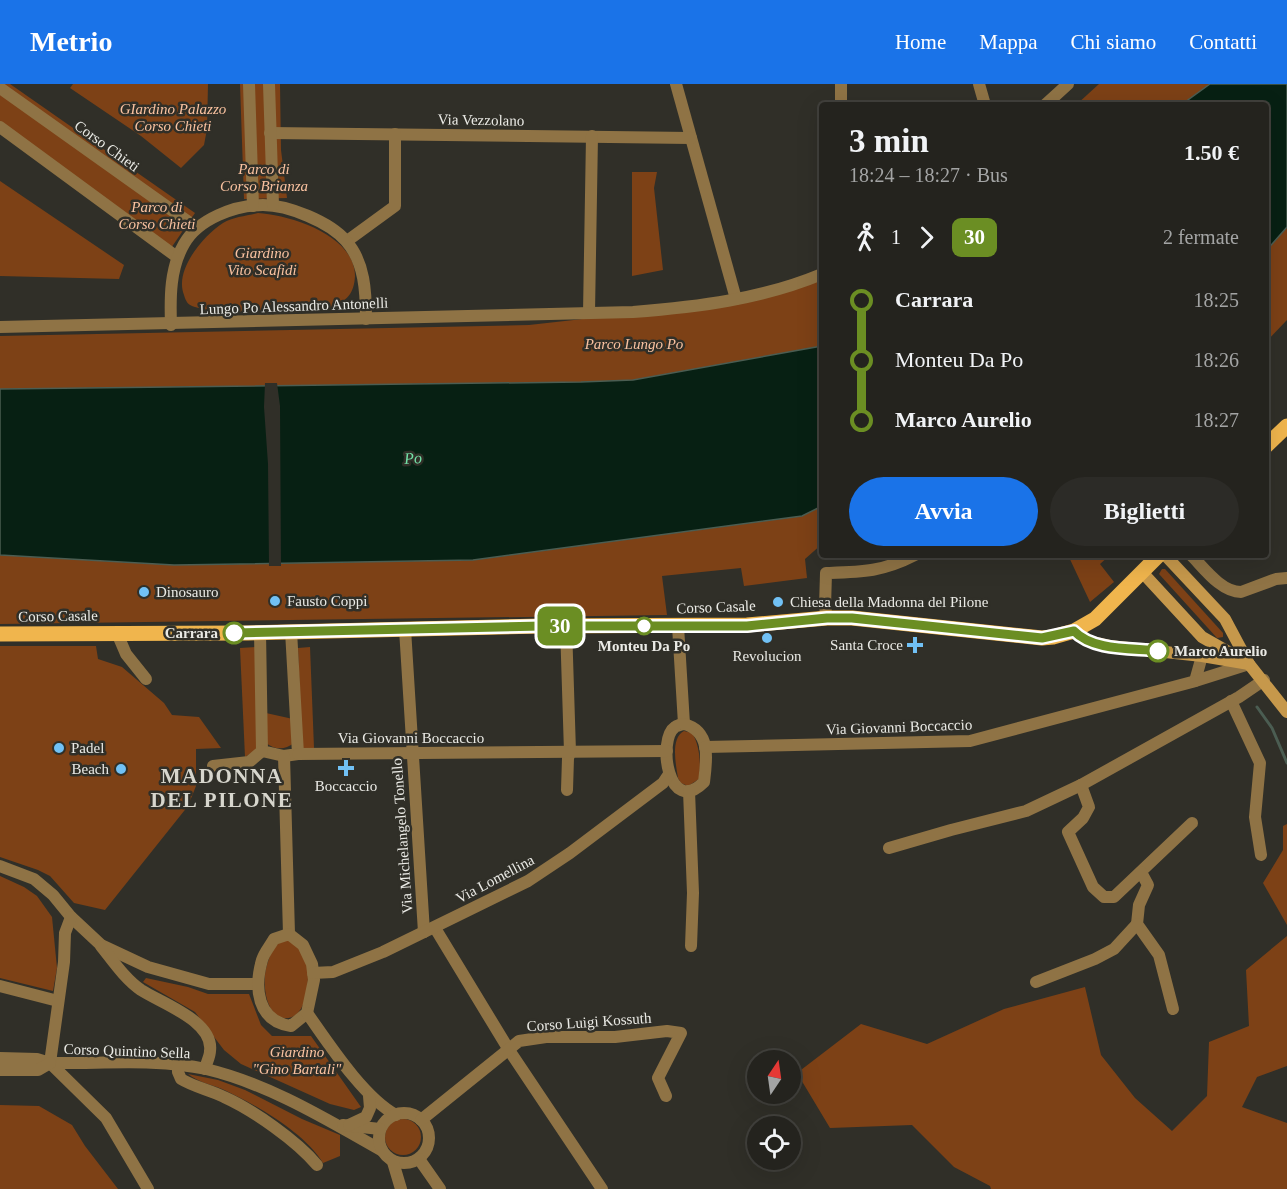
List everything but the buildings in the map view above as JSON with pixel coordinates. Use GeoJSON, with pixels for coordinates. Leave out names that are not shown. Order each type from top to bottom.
{"type":"FeatureCollection","features":[{"type":"Feature","properties":{"kind":"main road"},"geometry":{"type":"LineString","coordinates":[[1269,443],[1287,426]]}},
{"type":"Feature","properties":{"kind":"main road","name":"Corso Casale"},"geometry":{"type":"LineString","coordinates":[[0,634],[566,626],[747,626],[827,618],[852,618],[1042,638],[1074,631],[1095,619],[1156,558]]}},
{"type":"Feature","properties":{"kind":"main road"},"geometry":{"type":"LineString","coordinates":[[1169,558],[1225,619],[1250,664],[1287,712]]}},
{"type":"Feature","properties":{"kind":"main road"},"geometry":{"type":"LineString","coordinates":[[1142,572],[1202,637],[1250,664]]}},
{"type":"Feature","properties":{"kind":"main road"},"geometry":{"type":"LineString","coordinates":[[1195,630],[1202,656]]}},
{"type":"Feature","properties":{"kind":"main road"},"geometry":{"type":"LineString","coordinates":[[1074,631],[1088,641],[1110,646],[1202,656],[1250,664]]}},
{"type":"Feature","properties":{"kind":"street"},"geometry":{"type":"LineString","coordinates":[[249,84],[253,206]]}},
{"type":"Feature","properties":{"kind":"street"},"geometry":{"type":"LineString","coordinates":[[269,84],[273,206]]}},
{"type":"Feature","properties":{"kind":"street"},"geometry":{"type":"LineString","coordinates":[[676,84],[736,299]]}},
{"type":"Feature","properties":{"kind":"street"},"geometry":{"type":"LineString","coordinates":[[841,84],[841,102]]}},
{"type":"Feature","properties":{"kind":"street"},"geometry":{"type":"LineString","coordinates":[[979,84],[984,102]]}},
{"type":"Feature","properties":{"kind":"street"},"geometry":{"type":"LineString","coordinates":[[1049,102],[1068,84]]}},
{"type":"Feature","properties":{"kind":"street","name":"Corso Chieti"},"geometry":{"type":"LineString","coordinates":[[0,88],[197,228]]}},
{"type":"Feature","properties":{"kind":"street"},"geometry":{"type":"LineString","coordinates":[[0,128],[177,257]]}},
{"type":"Feature","properties":{"kind":"street","name":"Via Vezzolano"},"geometry":{"type":"LineString","coordinates":[[270,133],[691,138]]}},
{"type":"Feature","properties":{"kind":"street"},"geometry":{"type":"LineString","coordinates":[[347,241],[395,206],[395,134]]}},
{"type":"Feature","properties":{"kind":"street"},"geometry":{"type":"LineString","coordinates":[[589,313],[592,136]]}},
{"type":"Feature","properties":{"kind":"street"},"geometry":{"type":"LineString","coordinates":[[171,325],[172,282],[177,257],[185,242],[197,228],[223,214],[253,206],[285,208],[312,218],[347,241],[359,264],[366,288],[366,319]]}},
{"type":"Feature","properties":{"kind":"street","name":"Lungo Po Alessandro Antonelli"},"geometry":{"type":"LineString","coordinates":[[0,327],[171,325],[672,309],[767,293],[819,275]]}},
{"type":"Feature","properties":{"kind":"street"},"geometry":{"type":"LineString","coordinates":[[827,618],[826,573],[867,571],[894,566],[909,558]]}},
{"type":"Feature","properties":{"kind":"street"},"geometry":{"type":"LineString","coordinates":[[1194,558],[1220,583],[1235,592],[1241,592],[1276,579],[1287,578]]}},
{"type":"Feature","properties":{"kind":"street"},"geometry":{"type":"LineString","coordinates":[[566,626],[570,752],[567,790]]}},
{"type":"Feature","properties":{"kind":"street"},"geometry":{"type":"LineString","coordinates":[[678,626],[684,724]]}},
{"type":"Feature","properties":{"kind":"street","name":"Via Michelangelo Tonello"},"geometry":{"type":"LineString","coordinates":[[405,629],[411,754],[429,930],[602,1189]]}},
{"type":"Feature","properties":{"kind":"street"},"geometry":{"type":"LineString","coordinates":[[291,631],[298,754]]}},
{"type":"Feature","properties":{"kind":"street"},"geometry":{"type":"LineString","coordinates":[[260,632],[262,751]]}},
{"type":"Feature","properties":{"kind":"street","name":"Corso Casale"},"geometry":{"type":"LineString","coordinates":[[117,633],[126,654],[146,680]]}},
{"type":"Feature","properties":{"kind":"street"},"geometry":{"type":"LineString","coordinates":[[1196,681],[1202,656]]}},
{"type":"Feature","properties":{"kind":"street","name":"Via Giovanni Boccaccio"},"geometry":{"type":"LineString","coordinates":[[705,747],[970,741],[1196,681],[1250,664]]}},
{"type":"Feature","properties":{"kind":"street"},"geometry":{"type":"LineString","coordinates":[[889,848],[1026,811],[1081,785],[1264,680]]}},
{"type":"Feature","properties":{"kind":"street"},"geometry":{"type":"LineString","coordinates":[[1231,701],[1260,764],[1255,817],[1261,855]]}},
{"type":"Feature","properties":{"kind":"street"},"geometry":{"type":"LineString","coordinates":[[684,724],[692,726],[701,734],[705,747],[704,782],[689,791],[679,789],[671,781],[669,774],[667,751],[669,734],[675,726],[684,724]]}},
{"type":"Feature","properties":{"kind":"street"},"geometry":{"type":"LineString","coordinates":[[262,751],[284,756],[289,934]]}},
{"type":"Feature","properties":{"kind":"street"},"geometry":{"type":"LineString","coordinates":[[213,766],[249,762],[262,751]]}},
{"type":"Feature","properties":{"kind":"street","name":"Via Giovanni Boccaccio"},"geometry":{"type":"LineString","coordinates":[[284,756],[298,754],[667,751]]}},
{"type":"Feature","properties":{"kind":"street","name":"Via Lomellina"},"geometry":{"type":"LineString","coordinates":[[313,973],[333,972],[383,952],[528,881],[562,859],[663,783],[669,774]]}},
{"type":"Feature","properties":{"kind":"street"},"geometry":{"type":"LineString","coordinates":[[1081,785],[1089,807],[1083,818],[1068,832],[1093,887],[1104,897],[1114,897],[1192,823]]}},
{"type":"Feature","properties":{"kind":"street"},"geometry":{"type":"LineString","coordinates":[[689,791],[693,892],[691,946]]}},
{"type":"Feature","properties":{"kind":"street"},"geometry":{"type":"LineString","coordinates":[[0,866],[34,879],[53,895],[71,917],[101,945],[117,967],[140,989],[196,1022],[209,1039],[210,1051],[204,1069]]}},
{"type":"Feature","properties":{"kind":"street"},"geometry":{"type":"LineString","coordinates":[[1141,872],[1148,885],[1138,905],[1137,924],[1159,955],[1173,1009]]}},
{"type":"Feature","properties":{"kind":"street"},"geometry":{"type":"LineString","coordinates":[[71,917],[65,933],[64,962],[50,1063],[106,1118],[148,1189]]}},
{"type":"Feature","properties":{"kind":"street"},"geometry":{"type":"LineString","coordinates":[[1036,982],[1095,959],[1114,949],[1137,924]]}},
{"type":"Feature","properties":{"kind":"street"},"geometry":{"type":"LineString","coordinates":[[289,934],[303,945],[312,964],[313,973],[311,1002],[307,1012],[291,1026],[279,1024],[268,1017],[261,1003],[257,984],[263,958],[274,939],[289,934]]}},
{"type":"Feature","properties":{"kind":"street"},"geometry":{"type":"LineString","coordinates":[[101,945],[148,967],[209,984],[257,984]]}},
{"type":"Feature","properties":{"kind":"street"},"geometry":{"type":"LineString","coordinates":[[0,986],[58,1000]]}},
{"type":"Feature","properties":{"kind":"street"},"geometry":{"type":"LineString","coordinates":[[307,1012],[371,1098],[382,1125],[379,1143],[381,1150],[393,1162],[401,1189]]}},
{"type":"Feature","properties":{"kind":"street","name":"Corso Luigi Kossuth"},"geometry":{"type":"LineString","coordinates":[[421,1120],[519,1041],[546,1037],[615,1036],[667,1031],[681,1034],[658,1078],[666,1096]]}},
{"type":"Feature","properties":{"kind":"street","name":"Corso Quintino Sella"},"geometry":{"type":"LineString","coordinates":[[0,1058],[37,1059],[50,1063],[164,1064],[204,1069],[270,1091],[342,1125],[381,1150]]}},
{"type":"Feature","properties":{"kind":"street","name":"Corso Quintino Sella"},"geometry":{"type":"LineString","coordinates":[[0,1070],[38,1070],[50,1063]]}},
{"type":"Feature","properties":{"kind":"street"},"geometry":{"type":"LineString","coordinates":[[178,1065],[181,1079],[225,1097],[263,1121],[305,1151],[317,1165]]}},
{"type":"Feature","properties":{"kind":"street"},"geometry":{"type":"LineString","coordinates":[[371,1098],[396,1114]]}},
{"type":"Feature","properties":{"kind":"street"},"geometry":{"type":"LineString","coordinates":[[342,1125],[366,1117],[371,1098]]}},
{"type":"Feature","properties":{"kind":"street"},"geometry":{"type":"LineString","coordinates":[[342,1125],[382,1125],[396,1114],[406,1113],[421,1120],[426,1126],[429,1140],[424,1154],[407,1164],[393,1162]]}},
{"type":"Feature","properties":{"kind":"street"},"geometry":{"type":"LineString","coordinates":[[419,1159],[441,1189]]}},
{"type":"Feature","properties":{"kind":"green space","name":"Parco di Corso Chieti"},"geometry":{"type":"Polygon","coordinates":[[[0,84],[10,84],[195,213],[167,254],[0,129],[0,84]]]}},
{"type":"Feature","properties":{"kind":"green space","name":"GIardino Palazzo Corso Chieti"},"geometry":{"type":"Polygon","coordinates":[[[73,84],[208,84],[207,129],[204,145],[181,168],[141,136],[70,88],[73,84]]]}},
{"type":"Feature","properties":{"kind":"green space","name":"Parco di Corso Brianza"},"geometry":{"type":"Polygon","coordinates":[[[240,84],[280,84],[281,150],[287,198],[244,199],[240,84]]]}},
{"type":"Feature","properties":{"kind":"green space"},"geometry":{"type":"Polygon","coordinates":[[[1099,84],[1210,84],[1185,102],[1079,102],[1099,84]]]}},
{"type":"Feature","properties":{"kind":"green space"},"geometry":{"type":"Polygon","coordinates":[[[632,172],[657,172],[654,188],[663,270],[632,276],[632,172]]]}},
{"type":"Feature","properties":{"kind":"green space"},"geometry":{"type":"Polygon","coordinates":[[[0,181],[124,265],[119,279],[0,276],[0,181]]]}},
{"type":"Feature","properties":{"kind":"green space","name":"Giardino Vito Scafidi"},"geometry":{"type":"Polygon","coordinates":[[[258,213],[303,223],[333,239],[344,249],[352,262],[355,276],[353,287],[346,299],[332,308],[235,312],[203,309],[188,303],[182,285],[183,275],[192,254],[199,245],[223,223],[258,213]]]}},
{"type":"Feature","properties":{"kind":"green space"},"geometry":{"type":"Polygon","coordinates":[[[1287,227],[1287,320],[1269,339],[1269,248],[1287,227]]]}},
{"type":"Feature","properties":{"kind":"green space","name":"Parco Lungo Po"},"geometry":{"type":"Polygon","coordinates":[[[819,279],[819,347],[633,380],[0,389],[0,336],[529,325],[672,309],[819,279]]]}},
{"type":"Feature","properties":{"kind":"green space"},"geometry":{"type":"Polygon","coordinates":[[[819,508],[819,547],[805,559],[807,578],[744,586],[741,568],[662,576],[667,615],[0,624],[0,555],[174,565],[473,560],[802,516],[819,508]]]}},
{"type":"Feature","properties":{"kind":"green space"},"geometry":{"type":"Polygon","coordinates":[[[1069,558],[1107,558],[1100,564],[1114,582],[1090,602],[1069,558]]]}},
{"type":"Feature","properties":{"kind":"green space"},"geometry":{"type":"Polygon","coordinates":[[[1162,569],[1165,569],[1223,633],[1223,637],[1217,638],[1159,574],[1162,569]]]}},
{"type":"Feature","properties":{"kind":"green space"},"geometry":{"type":"Polygon","coordinates":[[[0,646],[96,646],[98,659],[122,667],[164,703],[172,715],[199,717],[221,748],[196,749],[196,786],[188,806],[105,910],[74,903],[50,876],[0,857],[0,646]]]}},
{"type":"Feature","properties":{"kind":"green space"},"geometry":{"type":"Polygon","coordinates":[[[256,647],[259,748],[245,757],[240,648],[256,647]]]}},
{"type":"Feature","properties":{"kind":"green space"},"geometry":{"type":"Polygon","coordinates":[[[310,647],[314,748],[302,748],[298,648],[310,647]]]}},
{"type":"Feature","properties":{"kind":"green space"},"geometry":{"type":"Polygon","coordinates":[[[266,713],[293,719],[294,743],[280,748],[266,743],[266,713]]]}},
{"type":"Feature","properties":{"kind":"green space"},"geometry":{"type":"Polygon","coordinates":[[[684,731],[692,733],[695,738],[700,761],[699,779],[688,786],[681,783],[678,778],[675,759],[677,739],[684,731]]]}},
{"type":"Feature","properties":{"kind":"green space"},"geometry":{"type":"Polygon","coordinates":[[[1287,824],[1287,925],[1263,883],[1283,850],[1283,826],[1287,824]]]}},
{"type":"Feature","properties":{"kind":"green space"},"geometry":{"type":"Polygon","coordinates":[[[0,876],[37,896],[52,917],[57,968],[53,991],[0,978],[0,876]]]}},
{"type":"Feature","properties":{"kind":"green space"},"geometry":{"type":"Polygon","coordinates":[[[1287,936],[1287,1066],[1257,1077],[1242,1107],[1287,1123],[1287,1189],[991,1189],[990,1186],[954,1167],[912,1125],[830,1128],[801,1080],[801,1070],[861,1024],[927,1044],[1004,1009],[1085,987],[1101,1055],[1135,1098],[1172,1131],[1207,1096],[1209,1042],[1249,1026],[1246,970],[1287,936]]]}},
{"type":"Feature","properties":{"kind":"green space"},"geometry":{"type":"Polygon","coordinates":[[[290,939],[298,943],[305,957],[308,980],[302,1007],[292,1017],[284,1018],[277,1015],[269,1004],[266,996],[265,971],[274,948],[280,942],[290,939]]]}},
{"type":"Feature","properties":{"kind":"green space","name":"Giardino \"Gino Bartali\""},"geometry":{"type":"Polygon","coordinates":[[[146,978],[208,994],[249,994],[261,1025],[272,1036],[311,1036],[361,1107],[354,1110],[330,1104],[241,1064],[224,1050],[195,1012],[143,982],[146,978]]]}},
{"type":"Feature","properties":{"kind":"green space"},"geometry":{"type":"Polygon","coordinates":[[[188,1074],[218,1080],[245,1090],[302,1119],[340,1135],[340,1156],[323,1163],[304,1140],[278,1120],[235,1095],[188,1074]]]}},
{"type":"Feature","properties":{"kind":"green space"},"geometry":{"type":"Polygon","coordinates":[[[0,1105],[39,1106],[72,1125],[118,1189],[0,1189],[0,1105]]]}},
{"type":"Feature","properties":{"kind":"green space"},"geometry":{"type":"Polygon","coordinates":[[[403,1119],[416,1124],[421,1137],[416,1150],[403,1155],[390,1150],[385,1137],[390,1124],[403,1119]]]}},
{"type":"Feature","properties":{"kind":"water"},"geometry":{"type":"Polygon","coordinates":[[[1210,84],[1287,84],[1287,227],[1269,248],[1269,102],[1185,102],[1210,84]]]}},
{"type":"Feature","properties":{"kind":"water","name":"Po"},"geometry":{"type":"Polygon","coordinates":[[[819,347],[819,508],[802,516],[473,560],[174,565],[0,555],[0,389],[633,380],[819,347]]]}},
{"type":"Feature","properties":{"kind":"pier"},"geometry":{"type":"Polygon","coordinates":[[[265,383],[277,383],[280,406],[281,566],[269,566],[265,383]]]}},
{"type":"Feature","properties":{"kind":"waterway"},"geometry":{"type":"LineString","coordinates":[[1257,707],[1272,728],[1287,763]]}},
{"type":"Feature","properties":{"kind":"bus line","name":"30"},"geometry":{"type":"LineString","coordinates":[[234,633],[543,626],[747,626],[827,618],[852,618],[1042,638],[1074,631],[1088,641],[1110,646],[1158,651]]}},
{"type":"Feature","properties":{"kind":"place","name":"Dinosauro"},"geometry":{"type":"Point","coordinates":[144,592]}},
{"type":"Feature","properties":{"kind":"place","name":"Fausto Coppi"},"geometry":{"type":"Point","coordinates":[275,601]}},
{"type":"Feature","properties":{"kind":"place","name":"Chiesa della Madonna del Pilone"},"geometry":{"type":"Point","coordinates":[778,602]}},
{"type":"Feature","properties":{"kind":"place","name":"Monteu Da Po"},"geometry":{"type":"Point","coordinates":[644,626]}},
{"type":"Feature","properties":{"kind":"place","name":"Carrara"},"geometry":{"type":"Point","coordinates":[234,633]}},
{"type":"Feature","properties":{"kind":"place","name":"Revolucion"},"geometry":{"type":"Point","coordinates":[767,638]}},
{"type":"Feature","properties":{"kind":"place","name":"Santa Croce"},"geometry":{"type":"Point","coordinates":[915,645]}},
{"type":"Feature","properties":{"kind":"place","name":"Marco Aurelio"},"geometry":{"type":"Point","coordinates":[1158,651]}},
{"type":"Feature","properties":{"kind":"place","name":"Padel"},"geometry":{"type":"Point","coordinates":[59,748]}},
{"type":"Feature","properties":{"kind":"place","name":"Boccaccio"},"geometry":{"type":"Point","coordinates":[346,768]}},
{"type":"Feature","properties":{"kind":"place","name":"Beach"},"geometry":{"type":"Point","coordinates":[121,769]}},
{"type":"Feature","properties":{"kind":"district","name":"MADONNA DEL PILONE"},"geometry":{"type":"Point","coordinates":[222,788]}}]}
